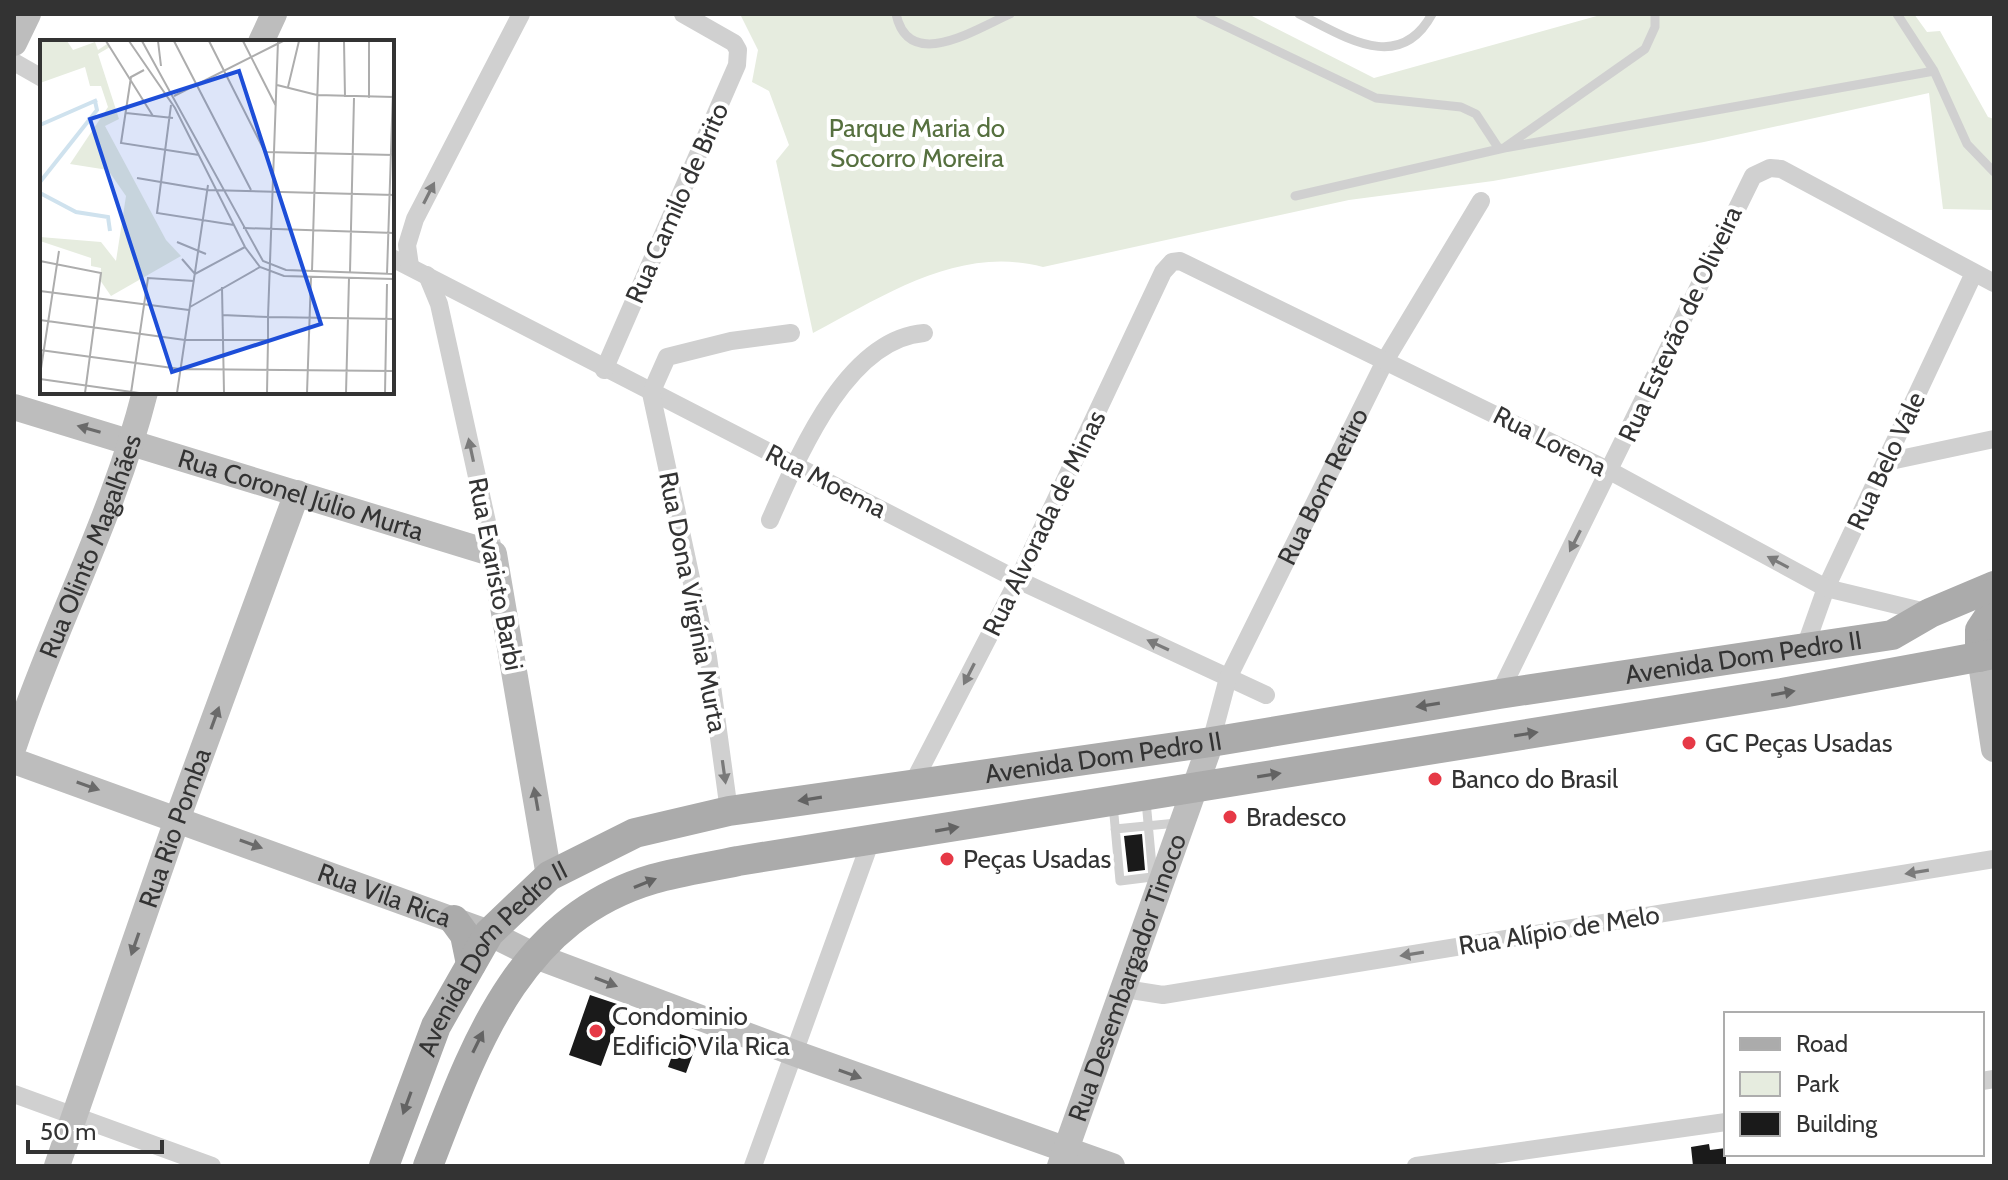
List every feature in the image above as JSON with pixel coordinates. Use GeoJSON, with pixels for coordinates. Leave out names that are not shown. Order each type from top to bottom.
{"type":"FeatureCollection","features":[{"type":"Feature","properties":{"kind":"main road","name":"Avenida Dom Pedro II"},"geometry":{"type":"LineString","coordinates":[[384,1166],[436,1026],[489,933],[549,876],[635,833],[729,811],[1211,742],[1499,694],[1892,635],[1930,613],[1994,586]]}},
{"type":"Feature","properties":{"kind":"main road"},"geometry":{"type":"LineString","coordinates":[[1987,656],[1980,630],[1994,609]]}},
{"type":"Feature","properties":{"kind":"main road","name":"Avenida Dom Pedro II"},"geometry":{"type":"LineString","coordinates":[[428,1166],[473,1052],[492,1013],[533,955],[587,909],[652,879],[738,861],[1114,815],[1146,795],[1767,696],[1987,656]]}},
{"type":"Feature","properties":{"kind":"main road"},"geometry":{"type":"LineString","coordinates":[[454,920],[465,935],[471,964]]}},
{"type":"Feature","properties":{"kind":"street"},"geometry":{"type":"LineString","coordinates":[[14,43],[28,14]]}},
{"type":"Feature","properties":{"kind":"street"},"geometry":{"type":"LineString","coordinates":[[262,40],[274,14]]}},
{"type":"Feature","properties":{"kind":"street"},"geometry":{"type":"LineString","coordinates":[[410,266],[407,245],[415,219],[521,14]]}},
{"type":"Feature","properties":{"kind":"street","name":"Rua Camilo de Brito"},"geometry":{"type":"LineString","coordinates":[[604,370],[737,65],[738,50],[727,37],[683,14]]}},
{"type":"Feature","properties":{"kind":"street"},"geometry":{"type":"LineString","coordinates":[[14,62],[40,77]]}},
{"type":"Feature","properties":{"kind":"street","name":"Rua Estevão de Oliveira"},"geometry":{"type":"LineString","coordinates":[[1499,694],[1747,184],[1759,172],[1770,168],[1781,169],[1974,273]]}},
{"type":"Feature","properties":{"kind":"street","name":"Rua Bom Retiro"},"geometry":{"type":"LineString","coordinates":[[1192,787],[1211,742],[1228,678],[1386,359],[1481,201]]}},
{"type":"Feature","properties":{"kind":"street","name":"Rua Moema"},"geometry":{"type":"LineString","coordinates":[[394,259],[604,370],[1018,580],[1266,695]]}},
{"type":"Feature","properties":{"kind":"street","name":"Rua Lorena"},"geometry":{"type":"LineString","coordinates":[[1172,262],[1188,262],[1386,359],[1610,471],[1826,588],[1930,613]]}},
{"type":"Feature","properties":{"kind":"street","name":"Rua Alvorada de Minas"},"geometry":{"type":"LineString","coordinates":[[913,783],[1018,580],[1163,272],[1172,262]]}},
{"type":"Feature","properties":{"kind":"street"},"geometry":{"type":"LineString","coordinates":[[1974,273],[1994,283]]}},
{"type":"Feature","properties":{"kind":"street","name":"Rua Belo Vale"},"geometry":{"type":"LineString","coordinates":[[1804,650],[1826,588],[1974,273]]}},
{"type":"Feature","properties":{"kind":"street","name":"Rua Evaristo Barbi"},"geometry":{"type":"LineString","coordinates":[[427,275],[439,304],[494,554],[549,876]]}},
{"type":"Feature","properties":{"kind":"street"},"geometry":{"type":"LineString","coordinates":[[651,393],[667,357],[731,341],[791,333]]}},
{"type":"Feature","properties":{"kind":"street"},"geometry":{"type":"LineString","coordinates":[[770,520],[795,465],[837,392],[881,347],[909,334],[924,333]]}},
{"type":"Feature","properties":{"kind":"street","name":"Rua Dona Virgínia Murta"},"geometry":{"type":"LineString","coordinates":[[651,393],[708,657],[729,811]]}},
{"type":"Feature","properties":{"kind":"street","name":"Rua Olinto Magalhães"},"geometry":{"type":"LineString","coordinates":[[14,746],[28,704],[90,559],[132,441],[144,394]]}},
{"type":"Feature","properties":{"kind":"street","name":"Rua Coronel Júlio Murta"},"geometry":{"type":"LineString","coordinates":[[14,407],[494,554]]}},
{"type":"Feature","properties":{"kind":"street"},"geometry":{"type":"LineString","coordinates":[[1886,462],[1994,439]]}},
{"type":"Feature","properties":{"kind":"street","name":"Rua Rio Pomba"},"geometry":{"type":"LineString","coordinates":[[57,1166],[178,817],[297,493]]}},
{"type":"Feature","properties":{"kind":"street"},"geometry":{"type":"LineString","coordinates":[[1987,656],[1994,749]]}},
{"type":"Feature","properties":{"kind":"street","name":"Rua Vila Rica"},"geometry":{"type":"LineString","coordinates":[[14,761],[178,817],[489,933],[533,955],[794,1053],[1062,1159],[1112,1166]]}},
{"type":"Feature","properties":{"kind":"street","name":"Rua Desembargador Tinoco"},"geometry":{"type":"LineString","coordinates":[[1062,1159],[1125,989],[1158,876],[1181,823],[1192,787]]}},
{"type":"Feature","properties":{"kind":"street"},"geometry":{"type":"LineString","coordinates":[[753,1166],[870,843]]}},
{"type":"Feature","properties":{"kind":"street","name":"Rua Alípio de Melo"},"geometry":{"type":"LineString","coordinates":[[1125,989],[1163,995],[1994,859]]}},
{"type":"Feature","properties":{"kind":"street"},"geometry":{"type":"LineString","coordinates":[[14,1094],[212,1166]]}},
{"type":"Feature","properties":{"kind":"street"},"geometry":{"type":"LineString","coordinates":[[1416,1166],[1724,1122]]}},
{"type":"Feature","properties":{"kind":"lane"},"geometry":{"type":"LineString","coordinates":[[896,14],[905,35],[919,44],[937,45],[1010,14]]}},
{"type":"Feature","properties":{"kind":"lane"},"geometry":{"type":"LineString","coordinates":[[1200,14],[1376,98],[1461,107],[1476,114],[1502,148]]}},
{"type":"Feature","properties":{"kind":"lane"},"geometry":{"type":"LineString","coordinates":[[1299,14],[1363,45],[1392,47],[1414,39],[1432,14]]}},
{"type":"Feature","properties":{"kind":"lane"},"geometry":{"type":"LineString","coordinates":[[1502,148],[1645,49],[1655,27],[1655,14]]}},
{"type":"Feature","properties":{"kind":"lane"},"geometry":{"type":"LineString","coordinates":[[1897,14],[1934,71],[1967,144],[1994,172]]}},
{"type":"Feature","properties":{"kind":"lane"},"geometry":{"type":"LineString","coordinates":[[1295,196],[1502,148],[1934,71]]}},
{"type":"Feature","properties":{"kind":"lane"},"geometry":{"type":"LineString","coordinates":[[1146,795],[1148,826],[1158,876],[1120,881],[1114,815],[1148,826],[1181,823]]}},
{"type":"Feature","properties":{"kind":"green space","name":"Parque Maria do Socorro Moreira"},"geometry":{"type":"Polygon","coordinates":[[[740,14],[1248,14],[1374,78],[1604,14],[1914,14],[1927,32],[1940,31],[1988,117],[1994,119],[1994,210],[1943,209],[1929,93],[1704,142],[1493,181],[1349,200],[1043,267],[1012,262],[953,268],[896,290],[813,333],[776,161],[789,145],[769,91],[752,82],[758,50],[740,14]]]}},
{"type":"Feature","properties":{"kind":"building"},"geometry":{"type":"Polygon","coordinates":[[[1142,834],[1145,870],[1128,872],[1124,836],[1142,834]]]}},
{"type":"Feature","properties":{"kind":"building","name":"Condominio Edificio Vila Rica"},"geometry":{"type":"Polygon","coordinates":[[[590,995],[623,1006],[601,1066],[569,1055],[590,995]]]}},
{"type":"Feature","properties":{"kind":"building"},"geometry":{"type":"Polygon","coordinates":[[[680,1034],[698,1040],[686,1073],[668,1067],[680,1034]]]}},
{"type":"Feature","properties":{"kind":"building"},"geometry":{"type":"Polygon","coordinates":[[[1709,1144],[1710,1150],[1724,1148],[1726,1166],[1693,1166],[1691,1147],[1709,1144]]]}},
{"type":"Feature","properties":{"kind":"place","name":"GC Peças Usadas"},"geometry":{"type":"Point","coordinates":[1689,743]}},
{"type":"Feature","properties":{"kind":"place","name":"Banco do Brasil"},"geometry":{"type":"Point","coordinates":[1435,779]}},
{"type":"Feature","properties":{"kind":"place","name":"Bradesco"},"geometry":{"type":"Point","coordinates":[1230,817]}},
{"type":"Feature","properties":{"kind":"place","name":"Peças Usadas"},"geometry":{"type":"Point","coordinates":[947,859]}},
{"type":"Feature","properties":{"kind":"place","name":"Condominio Edificio Vila Rica"},"geometry":{"type":"Point","coordinates":[596,1031]}}]}
